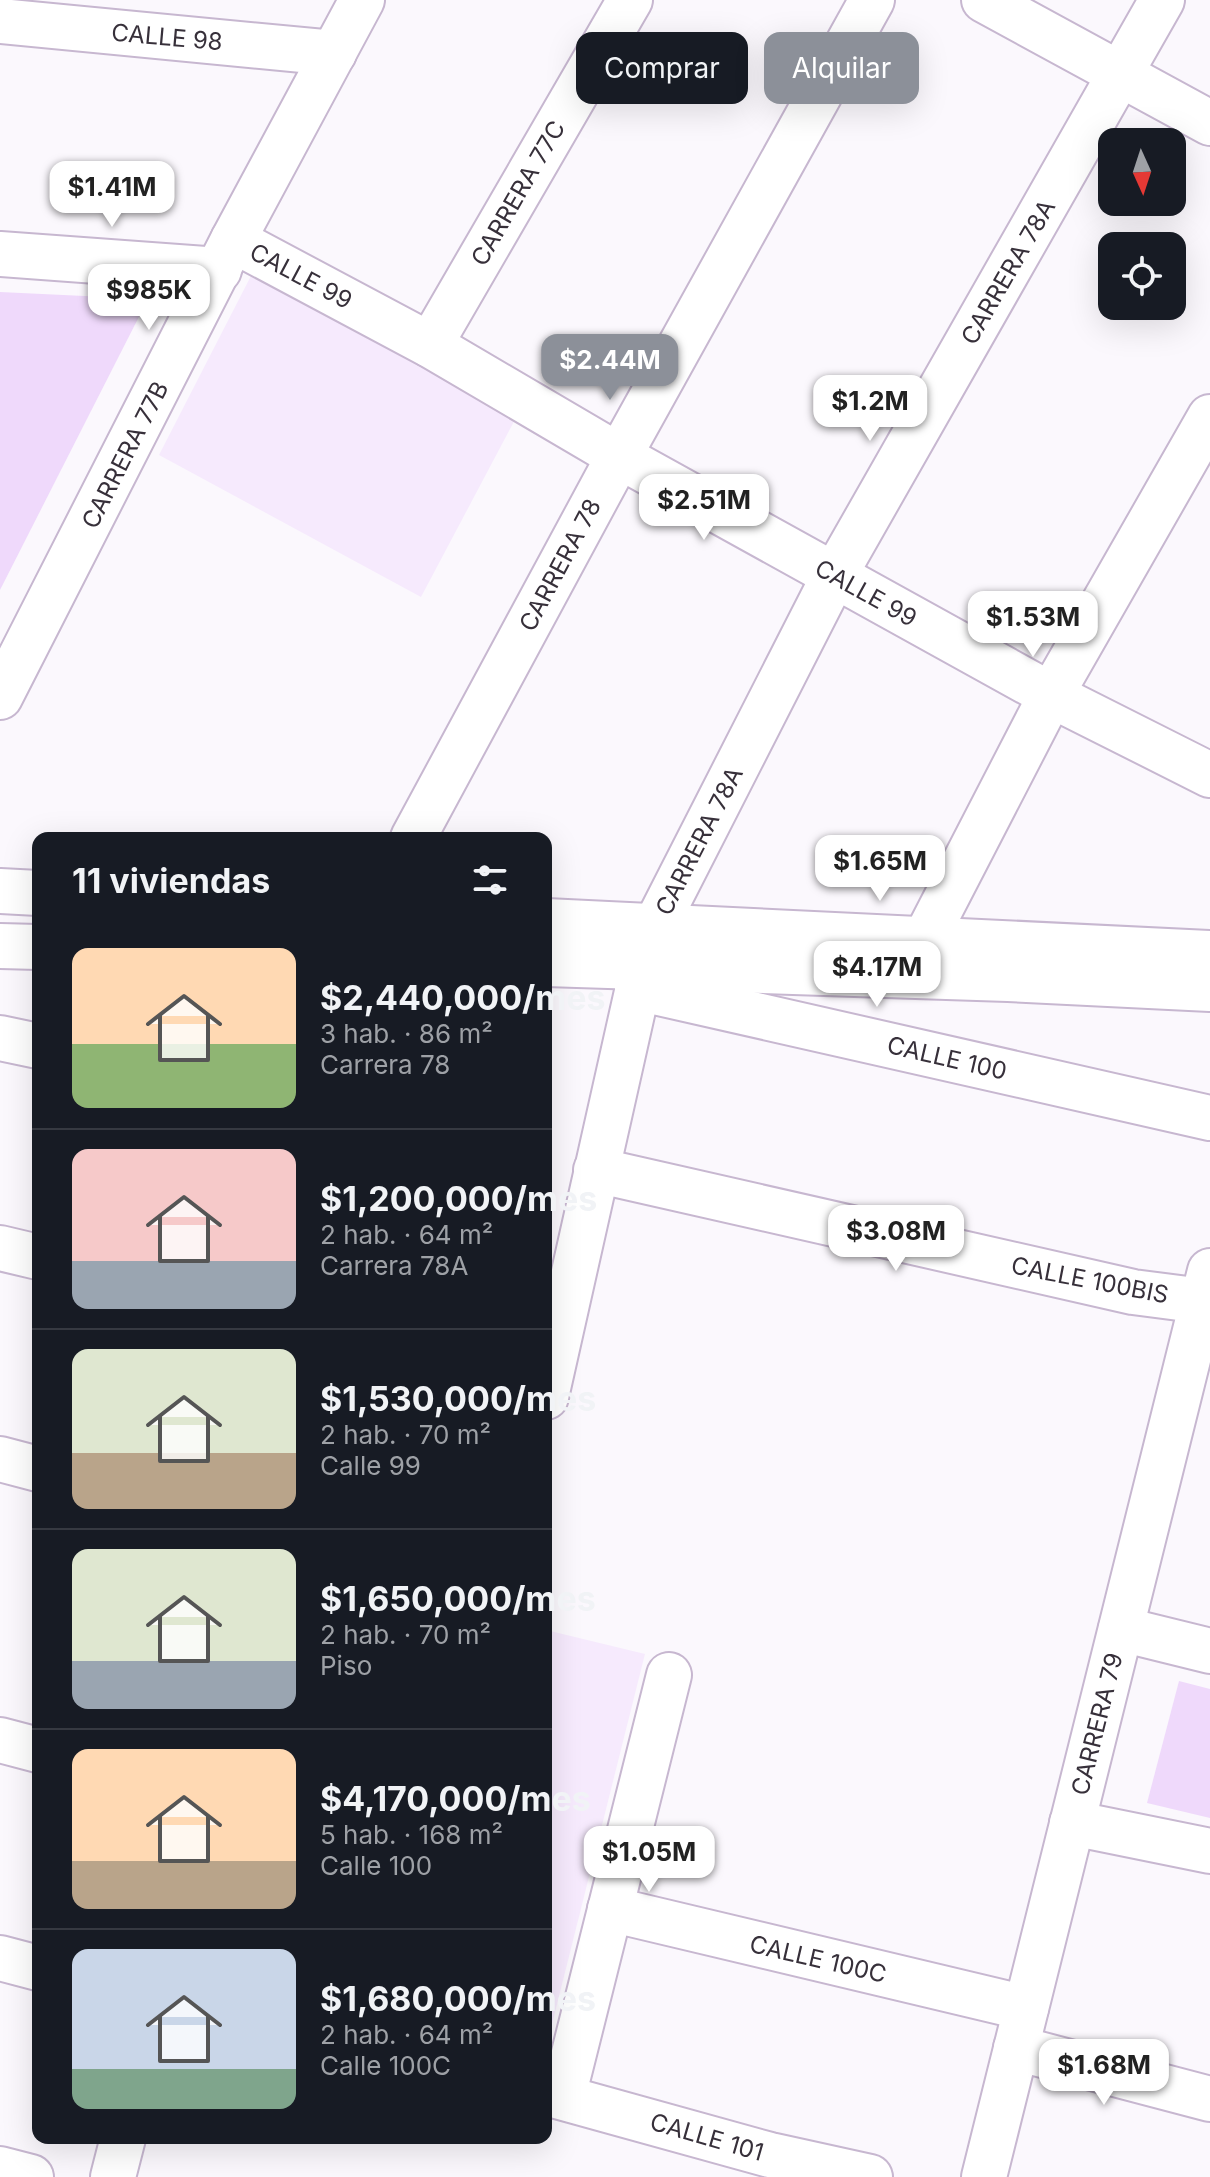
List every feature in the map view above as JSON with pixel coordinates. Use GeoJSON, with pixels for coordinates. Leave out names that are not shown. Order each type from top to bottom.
{"type":"FeatureCollection","features":[{"type":"Feature","properties":{"kind":"street","name":"CARRERA 77B"},"geometry":{"type":"LineString","coordinates":[[0,697],[226,255],[362,0]]}},
{"type":"Feature","properties":{"kind":"street","name":"CARRERA 77C"},"geometry":{"type":"LineString","coordinates":[[430,345],[630,0]]}},
{"type":"Feature","properties":{"kind":"street","name":"CARRERA 78"},"geometry":{"type":"LineString","coordinates":[[416,832],[619,456],[872,0]]}},
{"type":"Feature","properties":{"kind":"street"},"geometry":{"type":"LineString","coordinates":[[984,0],[1210,123]]}},
{"type":"Feature","properties":{"kind":"street","name":"CARRERA 78A"},"geometry":{"type":"LineString","coordinates":[[552,1370],[645,960],[834,576],[1162,0]]}},
{"type":"Feature","properties":{"kind":"street","name":"CALLE 98"},"geometry":{"type":"LineString","coordinates":[[0,21],[334,53]]}},
{"type":"Feature","properties":{"kind":"street","name":"CALLE 99"},"geometry":{"type":"LineString","coordinates":[[0,254],[226,255],[430,345],[619,456],[834,576],[1051,695],[1210,775]]}},
{"type":"Feature","properties":{"kind":"street"},"geometry":{"type":"LineString","coordinates":[[925,939],[1051,695],[1210,417]]}},
{"type":"Feature","properties":{"kind":"street"},"geometry":{"type":"LineString","coordinates":[[0,891],[32,893]]}},
{"type":"Feature","properties":{"kind":"street"},"geometry":{"type":"LineString","coordinates":[[552,923],[645,960],[1210,989]]}},
{"type":"Feature","properties":{"kind":"street"},"geometry":{"type":"LineString","coordinates":[[552,964],[645,960],[925,939],[1210,953]]}},
{"type":"Feature","properties":{"kind":"street"},"geometry":{"type":"LineString","coordinates":[[0,946],[32,947]]}},
{"type":"Feature","properties":{"kind":"street","name":"CALLE 100"},"geometry":{"type":"LineString","coordinates":[[645,960],[1210,1118]]}},
{"type":"Feature","properties":{"kind":"street"},"geometry":{"type":"LineString","coordinates":[[0,1038],[32,1045]]}},
{"type":"Feature","properties":{"kind":"street","name":"CALLE 100BIS"},"geometry":{"type":"LineString","coordinates":[[596,1170],[1133,1292],[1208,1291]]}},
{"type":"Feature","properties":{"kind":"street"},"geometry":{"type":"LineString","coordinates":[[0,1248],[32,1256]]}},
{"type":"Feature","properties":{"kind":"street","name":"CARRERA 79"},"geometry":{"type":"LineString","coordinates":[[984,2177],[1208,1291]]}},
{"type":"Feature","properties":{"kind":"street"},"geometry":{"type":"LineString","coordinates":[[0,1459],[32,1467]]}},
{"type":"Feature","properties":{"kind":"street"},"geometry":{"type":"LineString","coordinates":[[1121,1629],[1210,1651]]}},
{"type":"Feature","properties":{"kind":"street"},"geometry":{"type":"LineString","coordinates":[[554,2095],[610,1909],[669,1675]]}},
{"type":"Feature","properties":{"kind":"street"},"geometry":{"type":"LineString","coordinates":[[0,1740],[32,1748]]}},
{"type":"Feature","properties":{"kind":"street"},"geometry":{"type":"LineString","coordinates":[[1072,1823],[1210,1851]]}},
{"type":"Feature","properties":{"kind":"street","name":"CALLE 100C"},"geometry":{"type":"LineString","coordinates":[[610,1909],[1021,2028],[1210,2099]]}},
{"type":"Feature","properties":{"kind":"street"},"geometry":{"type":"LineString","coordinates":[[0,1958],[32,1966]]}},
{"type":"Feature","properties":{"kind":"street","name":"CALLE 101"},"geometry":{"type":"LineString","coordinates":[[554,2095],[767,2166],[870,2177]]}},
{"type":"Feature","properties":{"kind":"street"},"geometry":{"type":"LineString","coordinates":[[113,2177],[121,2144]]}},
{"type":"Feature","properties":{"kind":"street"},"geometry":{"type":"LineString","coordinates":[[0,2169],[31,2177]]}},
{"type":"Feature","properties":{"kind":"shaded area"},"geometry":{"type":"Polygon","coordinates":[[[254,270],[518,414],[421,597],[159,455],[254,270]]]}},
{"type":"Feature","properties":{"kind":"shaded area"},"geometry":{"type":"Polygon","coordinates":[[[0,292],[148,299],[0,590],[0,292]]]}},
{"type":"Feature","properties":{"kind":"shaded area"},"geometry":{"type":"Polygon","coordinates":[[[552,1631],[645,1654],[552,2024],[552,1631]]]}},
{"type":"Feature","properties":{"kind":"shaded area"},"geometry":{"type":"Polygon","coordinates":[[[1179,1681],[1210,1689],[1210,1818],[1147,1803],[1179,1681]]]}}]}
